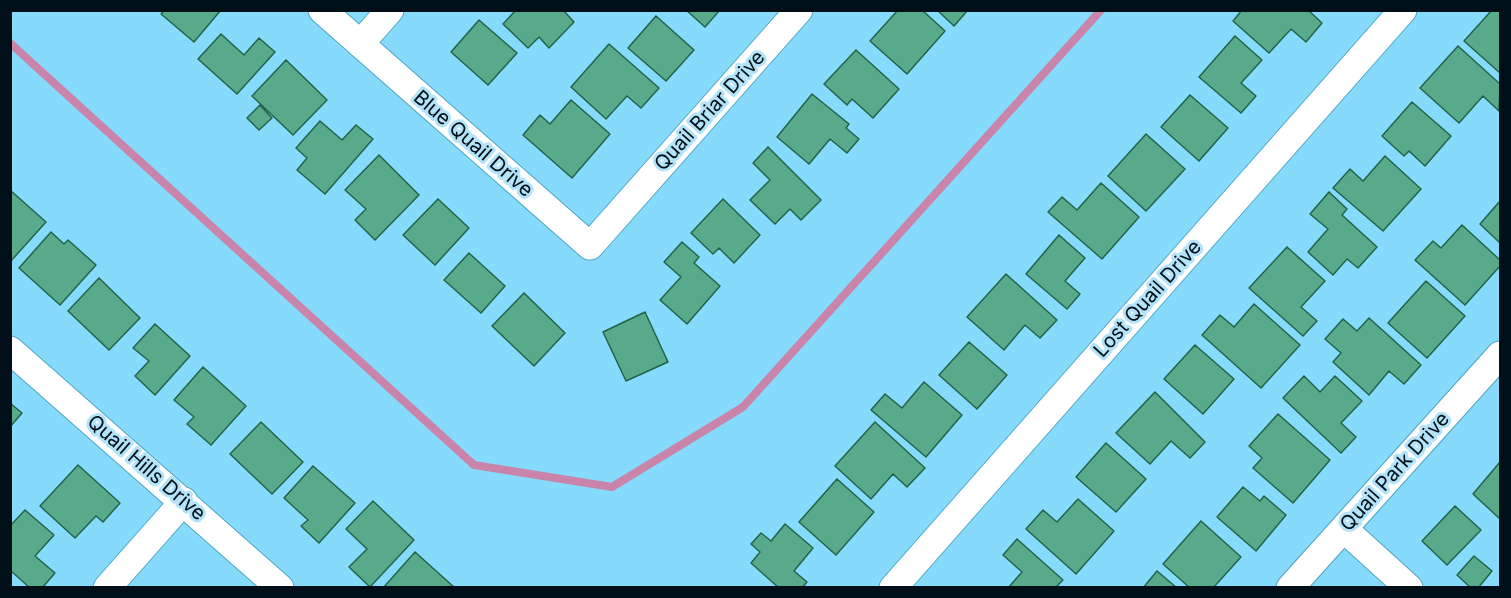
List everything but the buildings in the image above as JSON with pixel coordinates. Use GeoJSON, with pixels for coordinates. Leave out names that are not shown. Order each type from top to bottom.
{"type":"FeatureCollection","features":[{"type":"Feature","properties":{"kind":"street","name":"Blue Quail Drive"},"geometry":{"type":"LineString","coordinates":[[322,10],[590,246],[621,211]]}},
{"type":"Feature","properties":{"kind":"street"},"geometry":{"type":"LineString","coordinates":[[360,44],[390,10]]}},
{"type":"Feature","properties":{"kind":"street","name":"Quail Briar Drive"},"geometry":{"type":"LineString","coordinates":[[621,211],[800,10]]}},
{"type":"Feature","properties":{"kind":"street","name":"Lost Quail Drive"},"geometry":{"type":"LineString","coordinates":[[892,588],[1403,10]]}},
{"type":"Feature","properties":{"kind":"street","name":"Quail Hills Drive"},"geometry":{"type":"LineString","coordinates":[[10,350],[280,588]]}},
{"type":"Feature","properties":{"kind":"street","name":"Quail Park Drive"},"geometry":{"type":"LineString","coordinates":[[1290,588],[1500,356]]}},
{"type":"Feature","properties":{"kind":"street"},"geometry":{"type":"LineString","coordinates":[[107,588],[184,501]]}},
{"type":"Feature","properties":{"kind":"street"},"geometry":{"type":"LineString","coordinates":[[1344,529],[1409,588]]}},
{"type":"Feature","properties":{"kind":"waterway"},"geometry":{"type":"LineString","coordinates":[[10,43],[474,465],[612,487],[743,407],[1101,10]]}}]}
